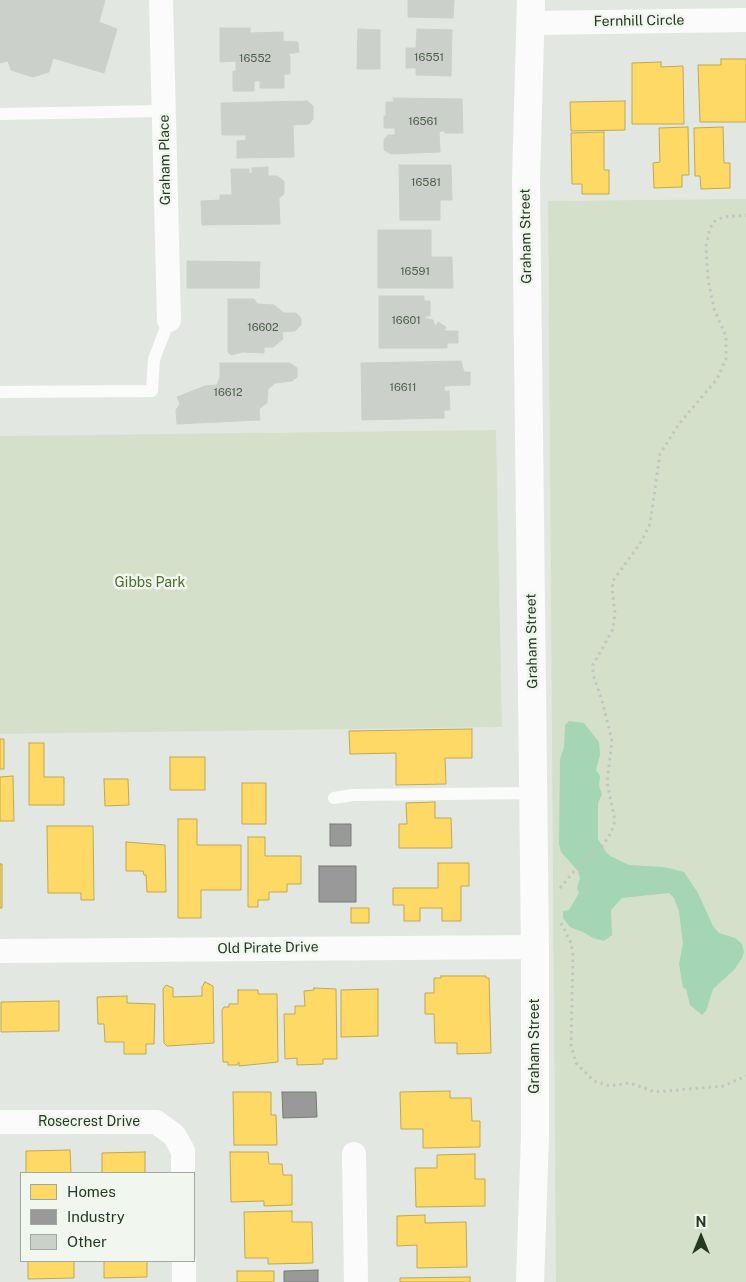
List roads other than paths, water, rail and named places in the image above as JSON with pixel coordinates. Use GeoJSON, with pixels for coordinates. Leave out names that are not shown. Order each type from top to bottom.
{"type":"FeatureCollection","features":[{"type":"Feature","properties":{"kind":"street","name":"Graham Place"},"geometry":{"type":"LineString","coordinates":[[161,0],[169,320]]}},
{"type":"Feature","properties":{"kind":"street","name":"Fernhill Circle"},"geometry":{"type":"LineString","coordinates":[[531,11],[720,10],[746,20]]}},
{"type":"Feature","properties":{"kind":"street","name":"Graham Street"},"geometry":{"type":"LineString","coordinates":[[530,1282],[535,1137],[534,793],[526,181],[531,11]]}},
{"type":"Feature","properties":{"kind":"street","name":"Old Pirate Drive"},"geometry":{"type":"LineString","coordinates":[[0,951],[535,947]]}},
{"type":"Feature","properties":{"kind":"street","name":"Rosecrest Drive"},"geometry":{"type":"LineString","coordinates":[[0,1122],[156,1122],[174,1135],[183,1151],[183,1172]]}},
{"type":"Feature","properties":{"kind":"street"},"geometry":{"type":"LineString","coordinates":[[354,1154],[356,1282]]}},
{"type":"Feature","properties":{"kind":"street"},"geometry":{"type":"LineString","coordinates":[[184,1262],[184,1282]]}},
{"type":"Feature","properties":{"kind":"lane"},"geometry":{"type":"LineString","coordinates":[[0,114],[164,112]]}},
{"type":"Feature","properties":{"kind":"lane"},"geometry":{"type":"LineString","coordinates":[[0,392],[152,391],[154,359],[169,320]]}},
{"type":"Feature","properties":{"kind":"lane"},"geometry":{"type":"LineString","coordinates":[[334,798],[353,795],[534,793]]}},
{"type":"Feature","properties":{"kind":"park label","name":"Gibbs Park"},"geometry":{"type":"Point","coordinates":[150,583]}}]}
